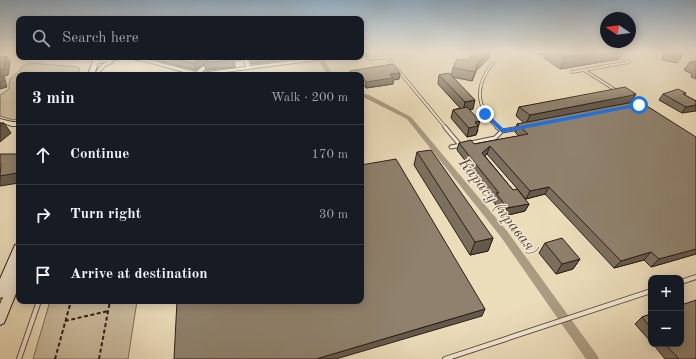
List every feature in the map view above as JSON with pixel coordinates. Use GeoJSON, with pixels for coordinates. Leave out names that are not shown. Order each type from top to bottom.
{"type":"FeatureCollection","features":[{"type":"Feature","properties":{"kind":"street"},"geometry":{"type":"LineString","coordinates":[[177,69],[189,72]]}},
{"type":"Feature","properties":{"kind":"street"},"geometry":{"type":"LineString","coordinates":[[214,72],[242,69]]}},
{"type":"Feature","properties":{"kind":"street"},"geometry":{"type":"LineString","coordinates":[[0,120],[16,124]]}},
{"type":"Feature","properties":{"kind":"street"},"geometry":{"type":"LineString","coordinates":[[0,293],[16,255]]}},
{"type":"Feature","properties":{"kind":"street"},"geometry":{"type":"LineString","coordinates":[[0,318],[16,278]]}},
{"type":"Feature","properties":{"kind":"lane"},"geometry":{"type":"LineString","coordinates":[[397,69],[460,145]]}},
{"type":"Feature","properties":{"kind":"lane"},"geometry":{"type":"LineString","coordinates":[[488,69],[484,73],[478,90],[485,114],[502,131]]}},
{"type":"Feature","properties":{"kind":"lane"},"geometry":{"type":"LineString","coordinates":[[572,72],[591,69]]}},
{"type":"Feature","properties":{"kind":"lane"},"geometry":{"type":"LineString","coordinates":[[584,70],[620,92]]}},
{"type":"Feature","properties":{"kind":"lane"},"geometry":{"type":"LineString","coordinates":[[451,147],[495,138],[502,131],[525,127]]}},
{"type":"Feature","properties":{"kind":"lane"},"geometry":{"type":"LineString","coordinates":[[684,281],[696,277]]}},
{"type":"Feature","properties":{"kind":"lane"},"geometry":{"type":"LineString","coordinates":[[445,359],[648,293]]}},
{"type":"Feature","properties":{"kind":"lane"},"geometry":{"type":"LineString","coordinates":[[19,359],[38,304]]}},
{"type":"Feature","properties":{"kind":"path"},"geometry":{"type":"LineString","coordinates":[[55,359],[70,304]]}},
{"type":"Feature","properties":{"kind":"path"},"geometry":{"type":"LineString","coordinates":[[99,359],[109,304]]}},
{"type":"Feature","properties":{"kind":"path"},"geometry":{"type":"LineString","coordinates":[[65,321],[108,311]]}},
{"type":"Feature","properties":{"kind":"shaded area"},"geometry":{"type":"Polygon","coordinates":[[[20,69],[80,69],[78,72],[18,72],[20,69]]]}},
{"type":"Feature","properties":{"kind":"shaded area"},"geometry":{"type":"Polygon","coordinates":[[[16,74],[16,119],[13,120],[0,116],[0,95],[9,89],[11,78],[16,74]]]}},
{"type":"Feature","properties":{"kind":"shaded area"},"geometry":{"type":"Polygon","coordinates":[[[49,304],[137,304],[128,359],[33,359],[49,304]]]}},
{"type":"Feature","properties":{"kind":"building"},"geometry":{"type":"Polygon","coordinates":[[[364,69],[397,69],[400,73],[390,74],[393,78],[366,82],[364,79],[364,72],[350,71],[364,69]]]}},
{"type":"Feature","properties":{"kind":"building"},"geometry":{"type":"Polygon","coordinates":[[[457,69],[476,69],[475,72],[457,69]]]}},
{"type":"Feature","properties":{"kind":"building"},"geometry":{"type":"Polygon","coordinates":[[[0,72],[3,81],[0,82],[0,72]]]}},
{"type":"Feature","properties":{"kind":"building"},"geometry":{"type":"Polygon","coordinates":[[[449,73],[475,100],[465,102],[439,75],[449,73]]]}},
{"type":"Feature","properties":{"kind":"building"},"geometry":{"type":"Polygon","coordinates":[[[625,87],[636,94],[530,115],[519,107],[625,87]]]}},
{"type":"Feature","properties":{"kind":"building"},"geometry":{"type":"Polygon","coordinates":[[[678,89],[686,93],[683,94],[696,101],[696,105],[686,107],[663,94],[678,89]]]}},
{"type":"Feature","properties":{"kind":"building"},"geometry":{"type":"Polygon","coordinates":[[[639,101],[696,137],[696,249],[659,259],[651,252],[621,261],[549,187],[530,191],[490,146],[482,153],[513,190],[517,189],[529,204],[507,208],[496,193],[499,193],[459,143],[471,140],[474,144],[528,134],[517,124],[639,101]]]}},
{"type":"Feature","properties":{"kind":"building"},"geometry":{"type":"Polygon","coordinates":[[[467,107],[480,121],[475,122],[478,126],[469,128],[453,110],[467,107]]]}},
{"type":"Feature","properties":{"kind":"building"},"geometry":{"type":"Polygon","coordinates":[[[431,150],[493,238],[475,242],[417,152],[431,150]]]}},
{"type":"Feature","properties":{"kind":"building"},"geometry":{"type":"Polygon","coordinates":[[[0,154],[16,154],[16,173],[0,176],[0,154]]]}},
{"type":"Feature","properties":{"kind":"building"},"geometry":{"type":"Polygon","coordinates":[[[396,159],[485,309],[316,359],[174,359],[177,304],[364,304],[364,164],[396,159]]]}},
{"type":"Feature","properties":{"kind":"building"},"geometry":{"type":"Polygon","coordinates":[[[562,238],[580,259],[562,264],[545,243],[562,238]]]}},
{"type":"Feature","properties":{"kind":"building"},"geometry":{"type":"Polygon","coordinates":[[[696,300],[696,359],[679,359],[668,347],[684,347],[684,304],[696,300]]]}},
{"type":"Feature","properties":{"kind":"building"},"geometry":{"type":"Polygon","coordinates":[[[648,315],[648,324],[642,317],[648,315]]]}},
{"type":"Feature","properties":{"kind":"waterway","name":"Карасу (правая)"},"geometry":{"type":"LineString","coordinates":[[364,96],[409,118],[504,234],[593,359]]}},
{"type":"Feature","properties":{"kind":"route"},"geometry":{"type":"LineString","coordinates":[[485,114],[502,131],[639,105]]}}]}
